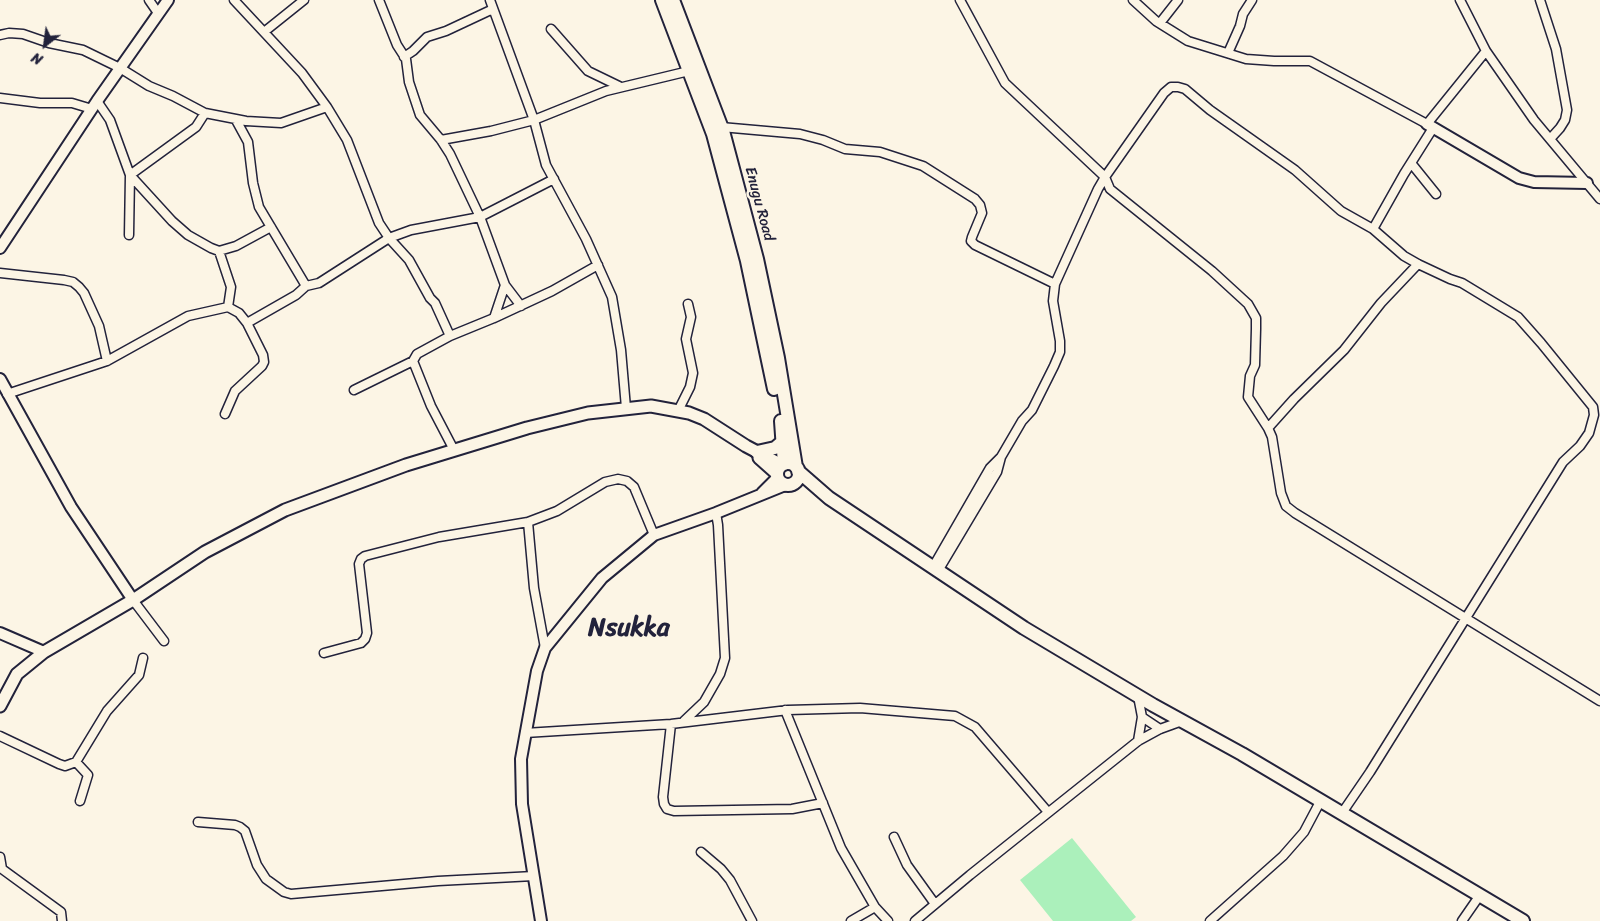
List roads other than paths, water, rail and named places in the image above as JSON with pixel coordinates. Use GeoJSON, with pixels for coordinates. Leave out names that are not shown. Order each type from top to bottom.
{"type":"FeatureCollection","features":[{"type":"Feature","properties":{"kind":"main road"},"geometry":{"type":"LineString","coordinates":[[662,0],[713,134],[747,261],[781,422],[786,474]]}},
{"type":"Feature","properties":{"kind":"main road","name":"Enugu Road"},"geometry":{"type":"LineString","coordinates":[[673,0],[721,127],[757,259],[778,358],[789,424],[786,474]]}},
{"type":"Feature","properties":{"kind":"main road"},"geometry":{"type":"LineString","coordinates":[[0,706],[17,674],[44,652],[133,600],[205,552],[285,510],[406,464],[527,428],[580,415],[651,406],[678,411],[704,419],[752,449],[786,474],[829,498],[1024,628],[1138,696],[1321,800],[1523,921]]}},
{"type":"Feature","properties":{"kind":"main road"},"geometry":{"type":"LineString","coordinates":[[752,449],[775,448],[782,442]]}},
{"type":"Feature","properties":{"kind":"street"},"geometry":{"type":"LineString","coordinates":[[149,0],[158,13]]}},
{"type":"Feature","properties":{"kind":"street"},"geometry":{"type":"LineString","coordinates":[[0,248],[94,105],[168,0]]}},
{"type":"Feature","properties":{"kind":"street"},"geometry":{"type":"LineString","coordinates":[[234,0],[302,73],[327,107],[347,140],[379,223],[389,238],[409,260],[430,298],[436,303],[450,336]]}},
{"type":"Feature","properties":{"kind":"street"},"geometry":{"type":"LineString","coordinates":[[264,32],[304,0]]}},
{"type":"Feature","properties":{"kind":"street"},"geometry":{"type":"LineString","coordinates":[[379,0],[404,57],[409,82],[420,115],[450,154],[480,217],[505,285],[521,306]]}},
{"type":"Feature","properties":{"kind":"street"},"geometry":{"type":"LineString","coordinates":[[490,0],[534,120],[546,165],[598,265],[612,297],[621,350],[626,408]]}},
{"type":"Feature","properties":{"kind":"street"},"geometry":{"type":"LineString","coordinates":[[960,0],[1005,83],[1105,177],[1110,189],[1212,271],[1248,304],[1256,318],[1255,365],[1250,376],[1248,397],[1272,437],[1281,494],[1286,506],[1600,701]]}},
{"type":"Feature","properties":{"kind":"street"},"geometry":{"type":"LineString","coordinates":[[1133,0],[1160,23],[1188,41],[1246,59],[1310,61],[1430,126],[1519,178],[1543,183],[1587,183]]}},
{"type":"Feature","properties":{"kind":"street"},"geometry":{"type":"LineString","coordinates":[[1160,23],[1178,0]]}},
{"type":"Feature","properties":{"kind":"street"},"geometry":{"type":"LineString","coordinates":[[1228,53],[1240,26],[1243,14],[1252,0]]}},
{"type":"Feature","properties":{"kind":"street"},"geometry":{"type":"LineString","coordinates":[[1460,0],[1486,51],[1550,139],[1600,199]]}},
{"type":"Feature","properties":{"kind":"street"},"geometry":{"type":"LineString","coordinates":[[1540,0],[1556,49],[1567,110],[1565,120],[1550,139]]}},
{"type":"Feature","properties":{"kind":"street"},"geometry":{"type":"LineString","coordinates":[[404,57],[414,51],[427,37],[446,31],[494,8]]}},
{"type":"Feature","properties":{"kind":"street"},"geometry":{"type":"LineString","coordinates":[[551,29],[588,71],[621,87]]}},
{"type":"Feature","properties":{"kind":"street"},"geometry":{"type":"LineString","coordinates":[[0,35],[9,32],[22,34],[49,43],[83,50],[120,68],[149,86],[206,113],[236,120],[280,123],[327,107]]}},
{"type":"Feature","properties":{"kind":"street"},"geometry":{"type":"LineString","coordinates":[[1373,229],[1430,126],[1486,51]]}},
{"type":"Feature","properties":{"kind":"street"},"geometry":{"type":"LineString","coordinates":[[441,140],[491,131],[534,120],[606,91],[689,72]]}},
{"type":"Feature","properties":{"kind":"street"},"geometry":{"type":"LineString","coordinates":[[936,569],[997,472],[1001,457],[1022,422],[1032,410],[1060,352],[1053,301],[1055,284],[1098,188],[1164,93],[1170,88],[1178,87],[1189,92],[1210,110],[1295,170],[1341,211],[1373,229],[1404,256],[1462,283],[1518,317],[1593,407],[1594,415],[1589,433],[1580,446],[1564,462],[1380,756],[1342,813]]}},
{"type":"Feature","properties":{"kind":"street"},"geometry":{"type":"LineString","coordinates":[[0,98],[40,103],[94,105],[110,120],[130,175],[129,235]]}},
{"type":"Feature","properties":{"kind":"street"},"geometry":{"type":"LineString","coordinates":[[130,175],[196,127],[206,113]]}},
{"type":"Feature","properties":{"kind":"street"},"geometry":{"type":"LineString","coordinates":[[236,120],[248,142],[253,183],[260,207],[306,286]]}},
{"type":"Feature","properties":{"kind":"street"},"geometry":{"type":"LineString","coordinates":[[721,127],[800,134],[824,140],[845,150],[880,152],[923,166],[980,204],[982,213],[971,241],[974,245],[1055,284]]}},
{"type":"Feature","properties":{"kind":"street"},"geometry":{"type":"LineString","coordinates":[[1411,163],[1436,194]]}},
{"type":"Feature","properties":{"kind":"street"},"geometry":{"type":"LineString","coordinates":[[130,175],[172,221],[188,235],[211,248],[220,250],[236,246],[271,227]]}},
{"type":"Feature","properties":{"kind":"street"},"geometry":{"type":"LineString","coordinates":[[247,323],[296,295],[306,286],[319,283],[389,238],[411,230],[480,217],[554,179]]}},
{"type":"Feature","properties":{"kind":"street"},"geometry":{"type":"LineString","coordinates":[[1098,188],[1110,189]]}},
{"type":"Feature","properties":{"kind":"street"},"geometry":{"type":"LineString","coordinates":[[220,250],[231,287],[228,307]]}},
{"type":"Feature","properties":{"kind":"street"},"geometry":{"type":"LineString","coordinates":[[1268,428],[1294,399],[1326,370],[1381,303],[1418,264]]}},
{"type":"Feature","properties":{"kind":"street"},"geometry":{"type":"LineString","coordinates":[[354,390],[413,361],[417,354],[450,336],[521,306],[598,265]]}},
{"type":"Feature","properties":{"kind":"street"},"geometry":{"type":"LineString","coordinates":[[0,273],[73,282],[84,293],[99,326],[107,361]]}},
{"type":"Feature","properties":{"kind":"street"},"geometry":{"type":"LineString","coordinates":[[494,318],[505,285]]}},
{"type":"Feature","properties":{"kind":"street"},"geometry":{"type":"LineString","coordinates":[[678,411],[690,387],[693,373],[686,338],[691,317],[688,304]]}},
{"type":"Feature","properties":{"kind":"street"},"geometry":{"type":"LineString","coordinates":[[7,394],[107,361],[188,316],[228,307],[239,313],[247,323],[263,355],[264,362],[235,390],[225,414]]}},
{"type":"Feature","properties":{"kind":"street"},"geometry":{"type":"LineString","coordinates":[[413,361],[431,406],[454,450]]}},
{"type":"Feature","properties":{"kind":"street"},"geometry":{"type":"LineString","coordinates":[[0,379],[71,507],[133,600],[164,641]]}},
{"type":"Feature","properties":{"kind":"street"},"geometry":{"type":"LineString","coordinates":[[541,921],[522,804],[521,759],[524,734],[537,671],[545,648],[602,578],[654,534],[716,513],[760,495],[786,474]]}},
{"type":"Feature","properties":{"kind":"street"},"geometry":{"type":"LineString","coordinates":[[324,653],[361,643],[365,639],[367,633],[358,564],[365,556],[439,537],[528,522],[556,511],[605,482],[618,478],[627,481],[634,487],[654,534]]}},
{"type":"Feature","properties":{"kind":"street"},"geometry":{"type":"LineString","coordinates":[[684,721],[704,702],[720,674],[725,658],[716,513]]}},
{"type":"Feature","properties":{"kind":"street"},"geometry":{"type":"LineString","coordinates":[[528,522],[534,588],[545,648]]}},
{"type":"Feature","properties":{"kind":"street"},"geometry":{"type":"LineString","coordinates":[[0,633],[44,652]]}},
{"type":"Feature","properties":{"kind":"street"},"geometry":{"type":"LineString","coordinates":[[0,736],[59,764],[65,766],[76,762],[107,711],[139,675],[143,658]]}},
{"type":"Feature","properties":{"kind":"street"},"geometry":{"type":"LineString","coordinates":[[1138,696],[1142,717],[1138,741]]}},
{"type":"Feature","properties":{"kind":"street"},"geometry":{"type":"LineString","coordinates":[[704,702],[707,719]]}},
{"type":"Feature","properties":{"kind":"street"},"geometry":{"type":"LineString","coordinates":[[1142,717],[1154,705]]}},
{"type":"Feature","properties":{"kind":"street"},"geometry":{"type":"LineString","coordinates":[[524,734],[671,724],[785,710],[860,708],[955,716],[975,727],[1048,812]]}},
{"type":"Feature","properties":{"kind":"street"},"geometry":{"type":"LineString","coordinates":[[785,710],[841,848],[875,907],[888,921]]}},
{"type":"Feature","properties":{"kind":"street"},"geometry":{"type":"LineString","coordinates":[[1160,729],[1166,712]]}},
{"type":"Feature","properties":{"kind":"street"},"geometry":{"type":"LineString","coordinates":[[1142,717],[1160,729]]}},
{"type":"Feature","properties":{"kind":"street"},"geometry":{"type":"LineString","coordinates":[[915,921],[1138,741],[1160,729],[1182,721]]}},
{"type":"Feature","properties":{"kind":"street"},"geometry":{"type":"LineString","coordinates":[[671,724],[664,797],[664,804],[668,809],[674,811],[792,809],[823,803]]}},
{"type":"Feature","properties":{"kind":"street"},"geometry":{"type":"LineString","coordinates":[[76,762],[88,775],[80,801]]}},
{"type":"Feature","properties":{"kind":"street"},"geometry":{"type":"LineString","coordinates":[[1210,921],[1283,856],[1304,832],[1321,800]]}},
{"type":"Feature","properties":{"kind":"street"},"geometry":{"type":"LineString","coordinates":[[198,822],[240,827],[245,831],[256,865],[266,879],[284,892],[291,894],[438,881],[534,876]]}},
{"type":"Feature","properties":{"kind":"street"},"geometry":{"type":"LineString","coordinates":[[894,837],[907,865],[935,904]]}},
{"type":"Feature","properties":{"kind":"street"},"geometry":{"type":"LineString","coordinates":[[701,852],[721,869],[730,880],[752,921]]}},
{"type":"Feature","properties":{"kind":"street"},"geometry":{"type":"LineString","coordinates":[[0,857],[2,868],[61,912],[62,921]]}},
{"type":"Feature","properties":{"kind":"street"},"geometry":{"type":"LineString","coordinates":[[1462,921],[1480,895]]}},
{"type":"Feature","properties":{"kind":"street"},"geometry":{"type":"LineString","coordinates":[[851,921],[875,907]]}},
{"type":"Feature","properties":{"kind":"district","name":"Nsukka"},"geometry":{"type":"Point","coordinates":[629,629]}}]}
